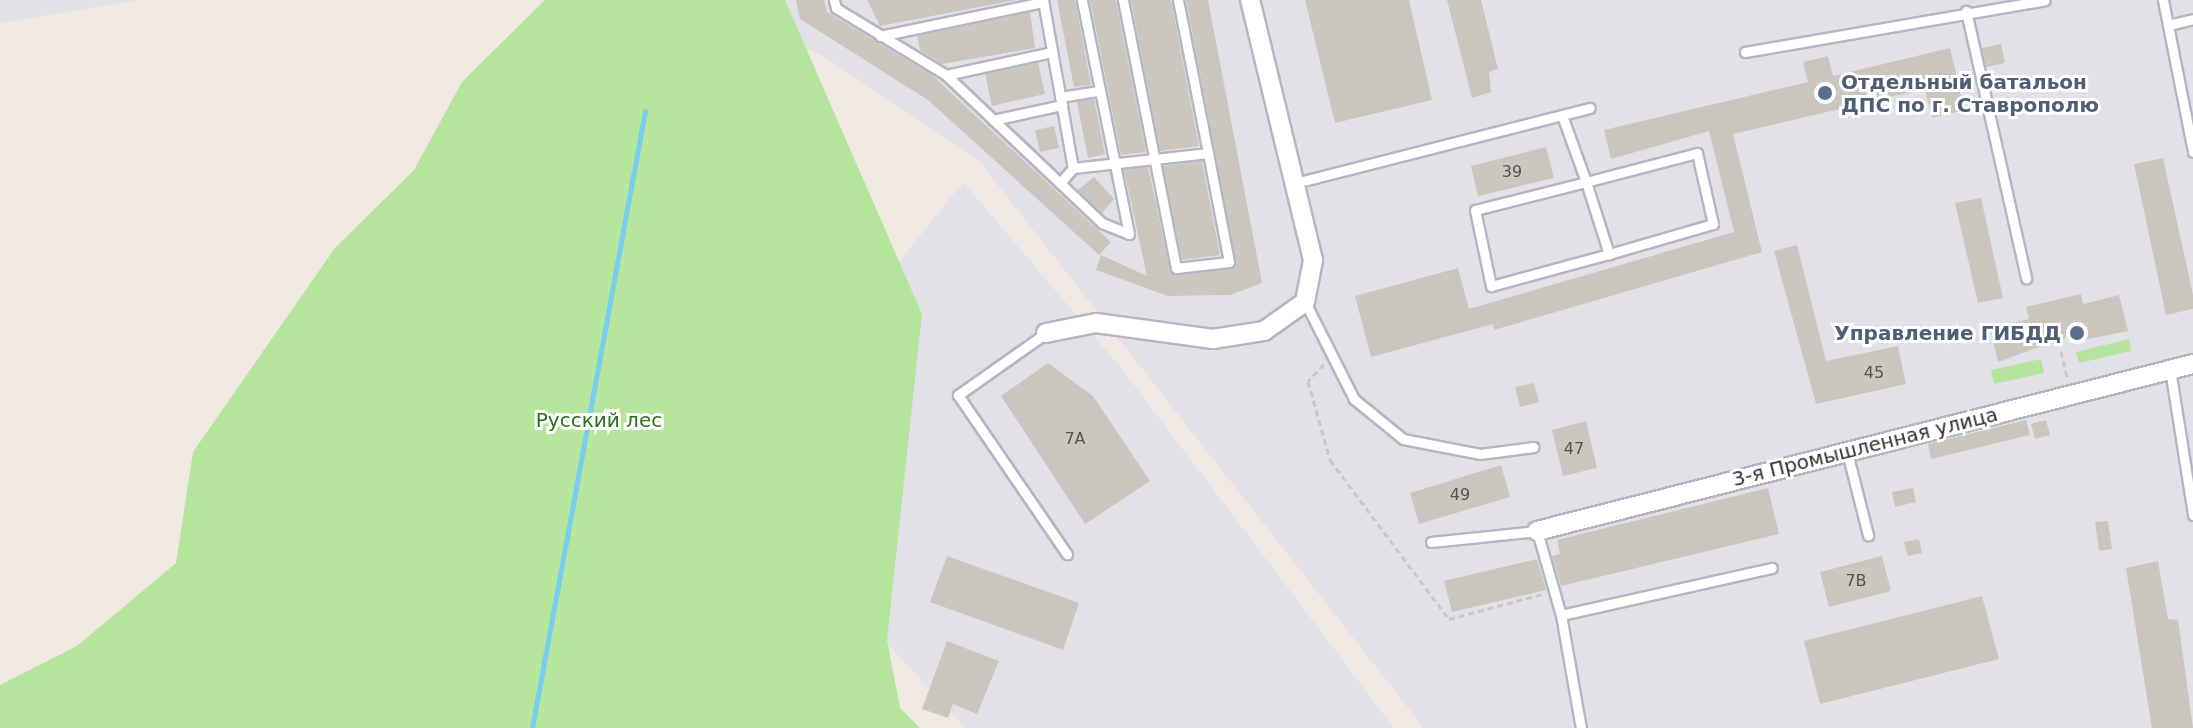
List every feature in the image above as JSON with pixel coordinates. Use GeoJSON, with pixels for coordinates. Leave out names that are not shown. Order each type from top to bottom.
{"type":"FeatureCollection","features":[{"type":"Feature","properties":{"kind":"street"},"geometry":{"type":"LineString","coordinates":[[1046,333],[1096,323],[1213,339],[1264,331],[1305,302],[1313,260],[1250,0]]}},
{"type":"Feature","properties":{"kind":"street","name":"3-я Промышленная улица"},"geometry":{"type":"LineString","coordinates":[[1537,531],[2193,364]]}},
{"type":"Feature","properties":{"kind":"lane"},"geometry":{"type":"LineString","coordinates":[[834,0],[836,8],[946,75],[1102,223],[1129,234],[1082,0]]}},
{"type":"Feature","properties":{"kind":"lane"},"geometry":{"type":"LineString","coordinates":[[1123,0],[1176,268],[1229,262],[1178,0]]}},
{"type":"Feature","properties":{"kind":"lane"},"geometry":{"type":"LineString","coordinates":[[1745,52],[1966,11],[2045,0]]}},
{"type":"Feature","properties":{"kind":"lane"},"geometry":{"type":"LineString","coordinates":[[2163,0],[2193,152]]}},
{"type":"Feature","properties":{"kind":"lane"},"geometry":{"type":"LineString","coordinates":[[880,36],[1043,1],[1073,168]]}},
{"type":"Feature","properties":{"kind":"lane"},"geometry":{"type":"LineString","coordinates":[[1966,11],[2026,278]]}},
{"type":"Feature","properties":{"kind":"lane"},"geometry":{"type":"LineString","coordinates":[[2168,25],[2193,19]]}},
{"type":"Feature","properties":{"kind":"lane"},"geometry":{"type":"LineString","coordinates":[[946,75],[1052,52]]}},
{"type":"Feature","properties":{"kind":"lane"},"geometry":{"type":"LineString","coordinates":[[993,120],[1099,91]]}},
{"type":"Feature","properties":{"kind":"lane"},"geometry":{"type":"LineString","coordinates":[[1295,183],[1563,118],[1590,108]]}},
{"type":"Feature","properties":{"kind":"lane"},"geometry":{"type":"LineString","coordinates":[[1563,118],[1609,254]]}},
{"type":"Feature","properties":{"kind":"lane"},"geometry":{"type":"LineString","coordinates":[[1060,183],[1073,168],[1208,153]]}},
{"type":"Feature","properties":{"kind":"lane"},"geometry":{"type":"LineString","coordinates":[[1697,153],[1713,224],[1491,286],[1475,210],[1586,182],[1697,153]]}},
{"type":"Feature","properties":{"kind":"lane"},"geometry":{"type":"LineString","coordinates":[[1305,302],[1330,358],[1354,399],[1403,439],[1480,454],[1534,447]]}},
{"type":"Feature","properties":{"kind":"lane"},"geometry":{"type":"LineString","coordinates":[[1046,333],[958,395],[1067,554]]}},
{"type":"Feature","properties":{"kind":"lane"},"geometry":{"type":"LineString","coordinates":[[2170,369],[2193,515]]}},
{"type":"Feature","properties":{"kind":"lane"},"geometry":{"type":"LineString","coordinates":[[1847,452],[1868,535]]}},
{"type":"Feature","properties":{"kind":"lane"},"geometry":{"type":"LineString","coordinates":[[1431,542],[1537,531],[1561,615],[1581,728]]}},
{"type":"Feature","properties":{"kind":"lane"},"geometry":{"type":"LineString","coordinates":[[1561,615],[1772,568]]}},
{"type":"Feature","properties":{"kind":"path"},"geometry":{"type":"LineString","coordinates":[[1330,358],[1308,381],[1330,460],[1449,619],[1554,591]]}},
{"type":"Feature","properties":{"kind":"shaded area"},"geometry":{"type":"Polygon","coordinates":[[[0,0],[137,0],[0,23],[0,0]]]}},
{"type":"Feature","properties":{"kind":"shaded area"},"geometry":{"type":"Polygon","coordinates":[[[685,0],[2193,0],[2193,728],[1424,728],[979,161],[822,55],[685,0]]]}},
{"type":"Feature","properties":{"kind":"shaded area"},"geometry":{"type":"Polygon","coordinates":[[[963,182],[1122,369],[1394,728],[966,728],[729,474],[963,182]]]}},
{"type":"Feature","properties":{"kind":"green space","name":"Русский лес"},"geometry":{"type":"Polygon","coordinates":[[[545,0],[785,0],[922,314],[887,640],[900,708],[920,728],[0,728],[0,685],[77,646],[176,563],[193,452],[335,248],[414,170],[462,82],[545,0]]]}},
{"type":"Feature","properties":{"kind":"green space"},"geometry":{"type":"Polygon","coordinates":[[[2129,339],[2131,351],[2079,363],[2076,352],[2129,339]]]}},
{"type":"Feature","properties":{"kind":"green space"},"geometry":{"type":"Polygon","coordinates":[[[2041,359],[2044,373],[1994,384],[1991,370],[2041,359]]]}},
{"type":"Feature","properties":{"kind":"building"},"geometry":{"type":"Polygon","coordinates":[[[796,0],[824,0],[827,12],[932,75],[1111,242],[1099,255],[928,100],[800,19],[796,0]]]}},
{"type":"Feature","properties":{"kind":"building"},"geometry":{"type":"Polygon","coordinates":[[[867,0],[1016,0],[880,26],[867,0]]]}},
{"type":"Feature","properties":{"kind":"building"},"geometry":{"type":"Polygon","coordinates":[[[1057,0],[1075,0],[1091,85],[1074,87],[1057,0]]]}},
{"type":"Feature","properties":{"kind":"building"},"geometry":{"type":"Polygon","coordinates":[[[1090,0],[1116,0],[1146,152],[1121,155],[1090,0]]]}},
{"type":"Feature","properties":{"kind":"building"},"geometry":{"type":"Polygon","coordinates":[[[1131,0],[1171,0],[1199,146],[1160,151],[1131,0]]]}},
{"type":"Feature","properties":{"kind":"building"},"geometry":{"type":"Polygon","coordinates":[[[1186,0],[1208,0],[1262,283],[1230,295],[1168,296],[1096,270],[1101,255],[1147,276],[1124,170],[1148,167],[1171,273],[1236,264],[1186,0]]]}},
{"type":"Feature","properties":{"kind":"building"},"geometry":{"type":"Polygon","coordinates":[[[1305,0],[1409,0],[1432,100],[1335,123],[1305,0]]]}},
{"type":"Feature","properties":{"kind":"building"},"geometry":{"type":"Polygon","coordinates":[[[1447,0],[1481,0],[1498,69],[1489,72],[1491,92],[1472,98],[1447,0]]]}},
{"type":"Feature","properties":{"kind":"building"},"geometry":{"type":"Polygon","coordinates":[[[1030,12],[1035,48],[942,64],[920,50],[917,36],[1030,12]]]}},
{"type":"Feature","properties":{"kind":"building"},"geometry":{"type":"Polygon","coordinates":[[[2001,44],[2005,63],[1986,67],[1982,48],[2001,44]]]}},
{"type":"Feature","properties":{"kind":"building"},"geometry":{"type":"Polygon","coordinates":[[[1950,48],[1965,110],[1932,118],[1925,89],[1733,134],[1762,252],[1494,330],[1493,324],[1371,357],[1355,296],[1458,268],[1469,309],[1734,232],[1709,131],[1611,159],[1604,130],[1808,82],[1803,62],[1828,56],[1833,76],[1950,48]]]}},
{"type":"Feature","properties":{"kind":"building"},"geometry":{"type":"Polygon","coordinates":[[[1038,63],[1045,94],[992,106],[985,74],[1038,63]]]}},
{"type":"Feature","properties":{"kind":"building"},"geometry":{"type":"Polygon","coordinates":[[[1094,99],[1105,154],[1088,158],[1077,102],[1094,99]]]}},
{"type":"Feature","properties":{"kind":"building"},"geometry":{"type":"Polygon","coordinates":[[[1054,126],[1059,148],[1040,152],[1035,130],[1054,126]]]}},
{"type":"Feature","properties":{"kind":"building"},"geometry":{"type":"Polygon","coordinates":[[[1546,147],[1554,178],[1478,196],[1471,166],[1546,147]]]}},
{"type":"Feature","properties":{"kind":"building"},"geometry":{"type":"Polygon","coordinates":[[[2163,158],[2193,295],[2193,309],[2166,315],[2134,164],[2163,158]]]}},
{"type":"Feature","properties":{"kind":"building"},"geometry":{"type":"Polygon","coordinates":[[[1202,161],[1220,255],[1182,260],[1163,166],[1202,161]]]}},
{"type":"Feature","properties":{"kind":"building"},"geometry":{"type":"Polygon","coordinates":[[[1094,177],[1114,199],[1102,213],[1078,190],[1094,177]]]}},
{"type":"Feature","properties":{"kind":"building"},"geometry":{"type":"Polygon","coordinates":[[[1981,198],[2003,298],[1978,303],[1955,203],[1981,198]]]}},
{"type":"Feature","properties":{"kind":"building"},"geometry":{"type":"Polygon","coordinates":[[[1797,245],[1826,361],[1898,346],[1906,384],[1816,404],[1774,251],[1797,245]]]}},
{"type":"Feature","properties":{"kind":"building"},"geometry":{"type":"Polygon","coordinates":[[[2081,294],[2083,304],[2119,295],[2128,331],[2079,341],[2077,333],[1998,362],[1990,328],[2029,319],[2026,307],[2081,294]]]}},
{"type":"Feature","properties":{"kind":"building"},"geometry":{"type":"Polygon","coordinates":[[[1048,363],[1093,396],[1150,481],[1085,524],[1001,396],[1048,363]]]}},
{"type":"Feature","properties":{"kind":"building"},"geometry":{"type":"Polygon","coordinates":[[[1534,383],[1539,402],[1520,407],[1515,387],[1534,383]]]}},
{"type":"Feature","properties":{"kind":"building"},"geometry":{"type":"Polygon","coordinates":[[[2026,420],[2030,435],[1931,459],[1928,444],[2026,420]]]}},
{"type":"Feature","properties":{"kind":"building"},"geometry":{"type":"Polygon","coordinates":[[[2046,420],[2050,435],[2035,439],[2031,424],[2046,420]]]}},
{"type":"Feature","properties":{"kind":"building"},"geometry":{"type":"Polygon","coordinates":[[[1586,421],[1597,468],[1563,476],[1552,430],[1586,421]]]}},
{"type":"Feature","properties":{"kind":"building"},"geometry":{"type":"Polygon","coordinates":[[[1501,465],[1510,497],[1419,524],[1410,493],[1501,465]]]}},
{"type":"Feature","properties":{"kind":"building"},"geometry":{"type":"Polygon","coordinates":[[[1768,488],[1779,534],[1561,586],[1552,556],[1560,554],[1557,540],[1768,488]]]}},
{"type":"Feature","properties":{"kind":"building"},"geometry":{"type":"Polygon","coordinates":[[[1913,488],[1916,502],[1895,507],[1892,492],[1913,488]]]}},
{"type":"Feature","properties":{"kind":"building"},"geometry":{"type":"Polygon","coordinates":[[[2108,521],[2112,549],[2099,551],[2095,522],[2108,521]]]}},
{"type":"Feature","properties":{"kind":"building"},"geometry":{"type":"Polygon","coordinates":[[[1919,539],[1922,553],[1908,556],[1904,542],[1919,539]]]}},
{"type":"Feature","properties":{"kind":"building"},"geometry":{"type":"Polygon","coordinates":[[[947,556],[1079,603],[1063,650],[930,602],[947,556]]]}},
{"type":"Feature","properties":{"kind":"building"},"geometry":{"type":"Polygon","coordinates":[[[1882,556],[1891,591],[1829,607],[1820,572],[1882,556]]]}},
{"type":"Feature","properties":{"kind":"building"},"geometry":{"type":"Polygon","coordinates":[[[1537,559],[1546,590],[1452,612],[1444,581],[1537,559]]]}},
{"type":"Feature","properties":{"kind":"building"},"geometry":{"type":"Polygon","coordinates":[[[2158,561],[2168,619],[2178,620],[2193,728],[2152,728],[2126,568],[2158,561]]]}},
{"type":"Feature","properties":{"kind":"building"},"geometry":{"type":"Polygon","coordinates":[[[1982,596],[1999,659],[1820,704],[1804,641],[1982,596]]]}},
{"type":"Feature","properties":{"kind":"building"},"geometry":{"type":"Polygon","coordinates":[[[947,641],[999,661],[977,714],[953,704],[948,718],[922,709],[947,641]]]}},
{"type":"Feature","properties":{"kind":"waterway"},"geometry":{"type":"LineString","coordinates":[[532,728],[645,111]]}},
{"type":"Feature","properties":{"kind":"place","name":"Отдельный батальон ДПС по г. Ставрополю"},"geometry":{"type":"Point","coordinates":[1825,93]}},
{"type":"Feature","properties":{"kind":"place","name":"Управление ГИБДД"},"geometry":{"type":"Point","coordinates":[2077,333]}}]}
